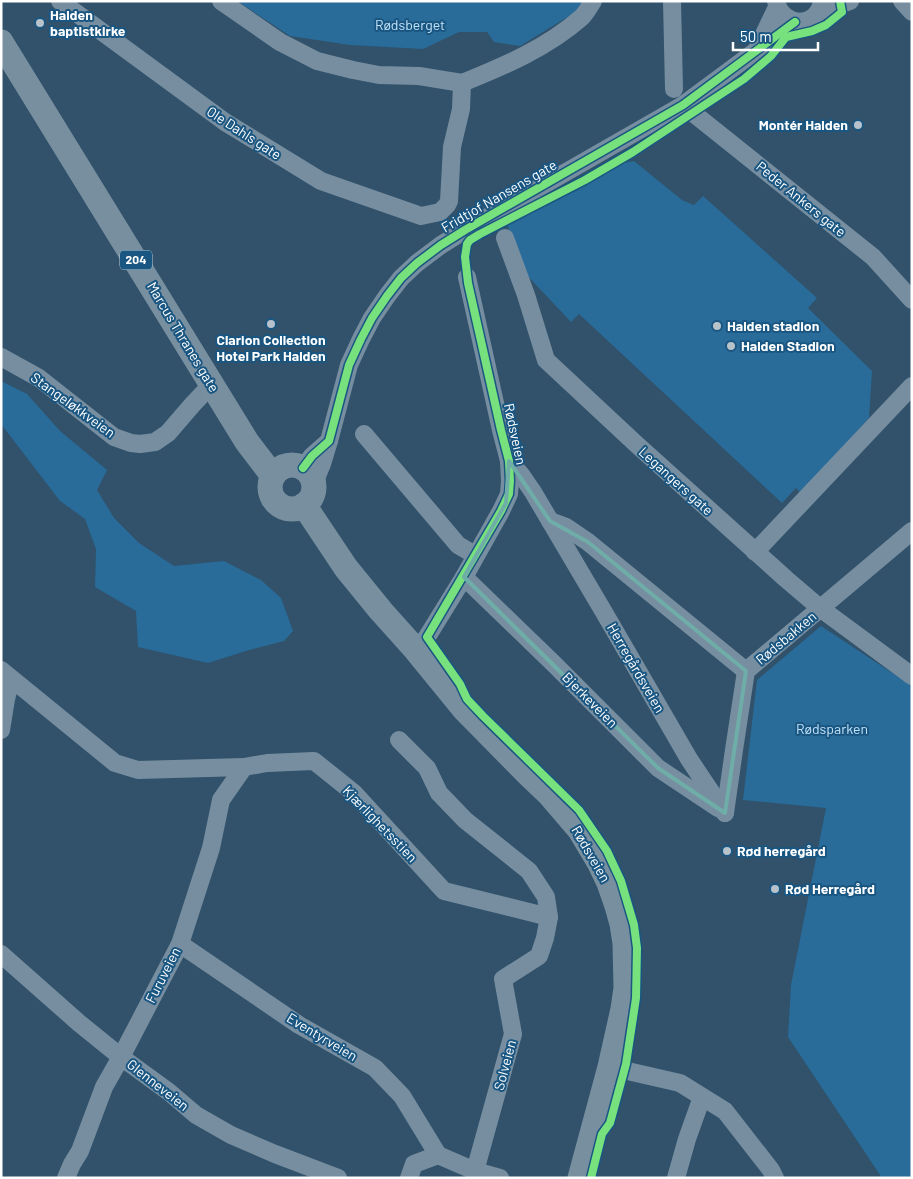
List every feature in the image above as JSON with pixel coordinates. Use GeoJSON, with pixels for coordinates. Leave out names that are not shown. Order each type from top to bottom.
{"type":"FeatureCollection","features":[{"type":"Feature","properties":{"kind":"highway","name":"Marcus Thranes gate"},"geometry":{"type":"LineString","coordinates":[[1,42],[247,442],[273,476]]}},
{"type":"Feature","properties":{"kind":"highway"},"geometry":{"type":"LineString","coordinates":[[307,485],[296,509],[287,509],[276,502],[270,489],[273,476],[280,469],[295,465],[307,485],[359,586],[416,650]]}},
{"type":"Feature","properties":{"kind":"highway","name":"Rødsveien"},"geometry":{"type":"LineString","coordinates":[[416,650],[465,710],[550,795],[580,830],[599,862],[617,906],[624,943],[626,988],[610,1067],[580,1178]]}},
{"type":"Feature","properties":{"kind":"street","name":"Ole Dahls gate"},"geometry":{"type":"LineString","coordinates":[[60,1],[225,122],[321,181],[421,216],[440,212],[447,205],[452,147],[461,109],[462,83]]}},
{"type":"Feature","properties":{"kind":"street"},"geometry":{"type":"LineString","coordinates":[[221,1],[280,42],[316,61],[379,75],[419,76],[462,83],[497,69],[548,43],[583,16],[593,1]]}},
{"type":"Feature","properties":{"kind":"street"},"geometry":{"type":"LineString","coordinates":[[672,1],[674,89]]}},
{"type":"Feature","properties":{"kind":"street","name":"Fridtjof Nansens gate"},"geometry":{"type":"LineString","coordinates":[[307,485],[312,456],[329,441],[349,365],[360,339],[387,296],[417,262],[441,244],[683,105],[795,22],[804,22],[812,18],[820,7],[850,1]]}},
{"type":"Feature","properties":{"kind":"street"},"geometry":{"type":"LineString","coordinates":[[902,1],[912,12]]}},
{"type":"Feature","properties":{"kind":"street"},"geometry":{"type":"LineString","coordinates":[[777,4],[784,16],[795,22]]}},
{"type":"Feature","properties":{"kind":"street","name":"Fridtjof Nansens gate"},"geometry":{"type":"LineString","coordinates":[[756,51],[777,4]]}},
{"type":"Feature","properties":{"kind":"street","name":"Peder Ankers gate"},"geometry":{"type":"LineString","coordinates":[[683,105],[874,257],[912,300]]}},
{"type":"Feature","properties":{"kind":"street","name":"Legangers gate"},"geometry":{"type":"LineString","coordinates":[[505,238],[526,295],[546,360],[755,552],[820,608],[912,676]]}},
{"type":"Feature","properties":{"kind":"street","name":"Rødsveien"},"geometry":{"type":"LineString","coordinates":[[416,650],[427,637],[464,577],[506,503],[509,494],[510,461],[501,430],[467,277]]}},
{"type":"Feature","properties":{"kind":"street","name":"Stangeløkkveien"},"geometry":{"type":"LineString","coordinates":[[1,356],[40,378],[114,437],[131,443],[155,442],[168,433],[212,384]]}},
{"type":"Feature","properties":{"kind":"street"},"geometry":{"type":"LineString","coordinates":[[755,552],[912,386]]}},
{"type":"Feature","properties":{"kind":"street"},"geometry":{"type":"LineString","coordinates":[[364,434],[458,546],[475,555]]}},
{"type":"Feature","properties":{"kind":"street","name":"Rødsveien"},"geometry":{"type":"LineString","coordinates":[[510,461],[522,476],[550,521]]}},
{"type":"Feature","properties":{"kind":"street"},"geometry":{"type":"LineString","coordinates":[[550,521],[566,528],[588,542],[746,671]]}},
{"type":"Feature","properties":{"kind":"street","name":"Herregårdsveien"},"geometry":{"type":"LineString","coordinates":[[550,521],[689,759],[726,813]]}},
{"type":"Feature","properties":{"kind":"street","name":"Rødsbakken"},"geometry":{"type":"LineString","coordinates":[[726,813],[746,671],[912,531]]}},
{"type":"Feature","properties":{"kind":"street","name":"Bjerkeveien"},"geometry":{"type":"LineString","coordinates":[[464,577],[658,768],[726,813]]}},
{"type":"Feature","properties":{"kind":"street"},"geometry":{"type":"LineString","coordinates":[[1,730],[6,699],[6,675]]}},
{"type":"Feature","properties":{"kind":"street","name":"Kjærlighetsstien"},"geometry":{"type":"LineString","coordinates":[[6,675],[115,763],[138,770],[244,767],[267,763],[314,761],[354,793],[444,891],[549,917]]}},
{"type":"Feature","properties":{"kind":"street"},"geometry":{"type":"LineString","coordinates":[[399,740],[427,768],[440,793],[465,820],[529,871],[546,897],[549,917]]}},
{"type":"Feature","properties":{"kind":"street","name":"Furuveien"},"geometry":{"type":"LineString","coordinates":[[66,1178],[80,1151],[104,1087],[122,1057],[180,944],[211,848],[221,800],[244,767]]}},
{"type":"Feature","properties":{"kind":"street","name":"Solveien"},"geometry":{"type":"LineString","coordinates":[[476,1171],[513,1034],[503,979],[539,956],[549,917]]}},
{"type":"Feature","properties":{"kind":"street","name":"Eventyrveien"},"geometry":{"type":"LineString","coordinates":[[180,944],[300,1025],[375,1068],[402,1096],[438,1155]]}},
{"type":"Feature","properties":{"kind":"street","name":"Glenneveien"},"geometry":{"type":"LineString","coordinates":[[3,960],[196,1115],[232,1135],[338,1178]]}},
{"type":"Feature","properties":{"kind":"street"},"geometry":{"type":"LineString","coordinates":[[610,1067],[680,1083],[725,1111],[771,1170],[775,1178]]}},
{"type":"Feature","properties":{"kind":"street"},"geometry":{"type":"LineString","coordinates":[[676,1178],[686,1139],[702,1097]]}},
{"type":"Feature","properties":{"kind":"street"},"geometry":{"type":"LineString","coordinates":[[409,1178],[414,1164],[438,1155],[476,1171],[500,1178]]}},
{"type":"Feature","properties":{"kind":"highlighted area"},"geometry":{"type":"Polygon","coordinates":[[[509,461],[550,521],[588,542],[746,671],[725,813],[658,768],[464,577],[506,503],[509,461]]]}},
{"type":"Feature","properties":{"kind":"green space","name":"Rødsberget"},"geometry":{"type":"Polygon","coordinates":[[[237,1],[583,1],[574,13],[520,46],[494,42],[487,32],[459,32],[423,49],[350,45],[290,36],[237,1]]]}},
{"type":"Feature","properties":{"kind":"green space","name":"Halden Stadion"},"geometry":{"type":"Polygon","coordinates":[[[634,161],[682,200],[694,205],[703,196],[817,298],[808,308],[872,371],[869,418],[801,493],[796,488],[782,503],[579,314],[571,322],[522,270],[507,224],[623,163],[634,161]]]}},
{"type":"Feature","properties":{"kind":"green space"},"geometry":{"type":"Polygon","coordinates":[[[1,381],[27,394],[60,431],[107,470],[97,490],[114,518],[139,543],[174,566],[224,561],[261,580],[281,598],[293,631],[284,641],[208,663],[138,647],[136,611],[95,587],[96,549],[85,519],[60,501],[1,424],[1,381]]]}},
{"type":"Feature","properties":{"kind":"green space","name":"Rødsparken"},"geometry":{"type":"Polygon","coordinates":[[[821,626],[912,686],[912,1178],[882,1178],[788,1037],[791,985],[826,808],[743,800],[757,680],[821,626]]]}},
{"type":"Feature","properties":{"kind":"cycle path"},"geometry":{"type":"LineString","coordinates":[[591,1178],[602,1134],[610,1123],[626,1064],[636,998],[637,948],[634,925],[621,881],[607,851],[579,810],[467,699],[460,684],[427,637],[501,511],[509,494],[509,461],[468,283],[465,257],[467,244],[480,234],[585,180],[633,152],[744,79],[771,56],[786,37],[812,31],[826,25],[842,12],[840,1]]}},
{"type":"Feature","properties":{"kind":"cycle path"},"geometry":{"type":"LineString","coordinates":[[303,468],[312,456],[329,441],[349,365],[372,318],[401,278],[417,263],[465,230],[683,105],[795,22]]}},
{"type":"Feature","properties":{"kind":"place","name":"Halden baptistkirke"},"geometry":{"type":"Point","coordinates":[40,23]}},
{"type":"Feature","properties":{"kind":"place","name":"Montér Halden"},"geometry":{"type":"Point","coordinates":[858,125]}},
{"type":"Feature","properties":{"kind":"place","name":"Clarion Collection Hotel Park Halden"},"geometry":{"type":"Point","coordinates":[271,324]}},
{"type":"Feature","properties":{"kind":"place","name":"Halden stadion"},"geometry":{"type":"Point","coordinates":[717,326]}},
{"type":"Feature","properties":{"kind":"place","name":"Halden Stadion"},"geometry":{"type":"Point","coordinates":[731,346]}},
{"type":"Feature","properties":{"kind":"place","name":"Rød herregård"},"geometry":{"type":"Point","coordinates":[727,851]}},
{"type":"Feature","properties":{"kind":"place","name":"Rød Herregård"},"geometry":{"type":"Point","coordinates":[775,889]}}]}
